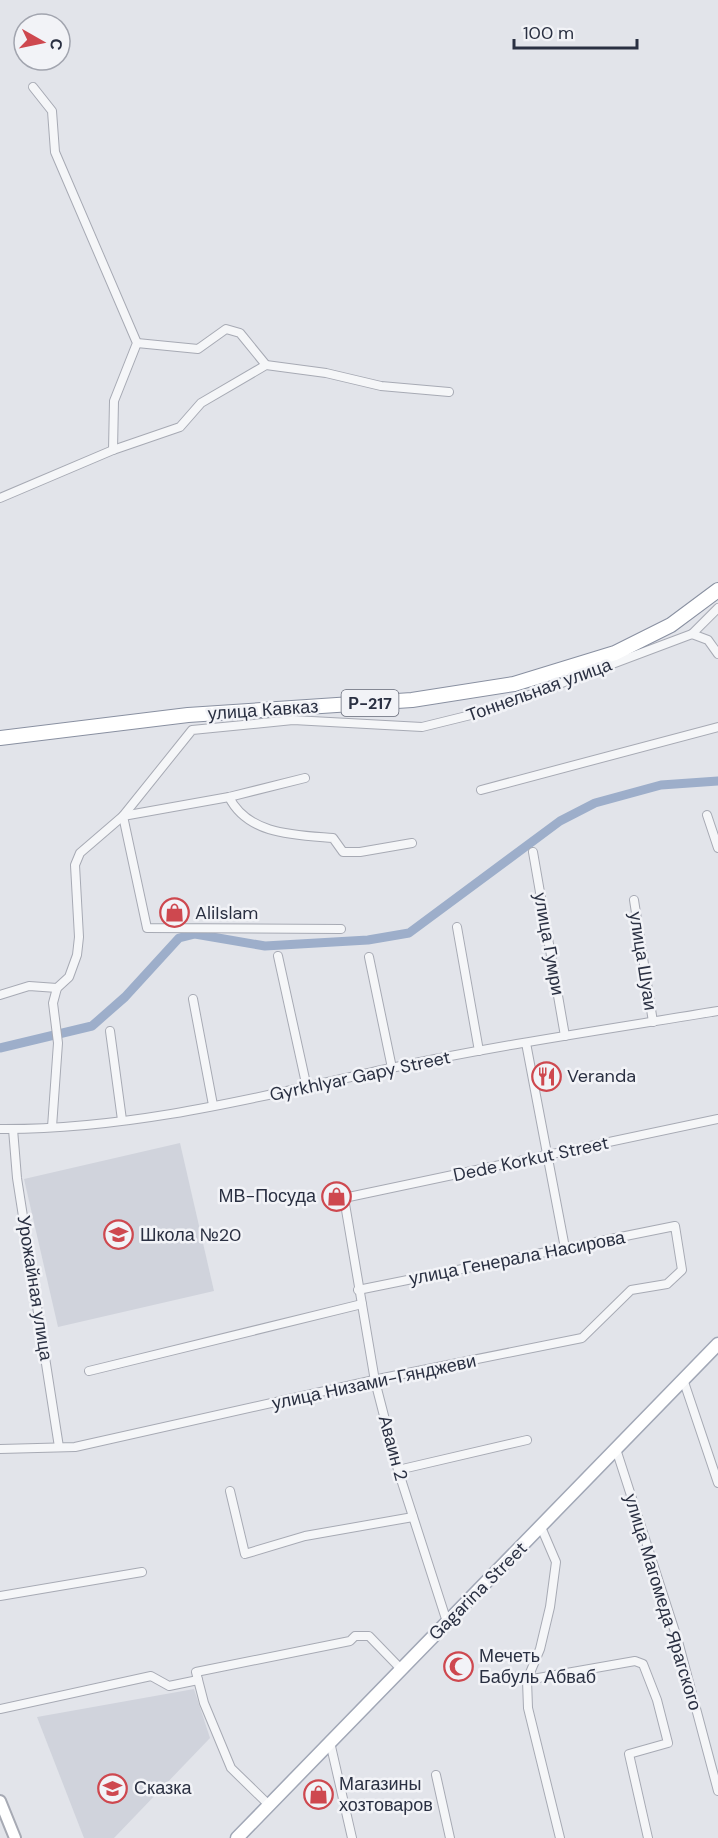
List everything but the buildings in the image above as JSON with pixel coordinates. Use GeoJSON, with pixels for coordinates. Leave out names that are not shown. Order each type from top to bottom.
{"type":"FeatureCollection","features":[{"type":"Feature","properties":{"kind":"highway","name":"улица Кавказ"},"geometry":{"type":"LineString","coordinates":[[0,738],[188,715],[412,700],[514,684],[615,653],[671,625],[718,590]]}},
{"type":"Feature","properties":{"kind":"main road","name":"Gagarina Street"},"geometry":{"type":"LineString","coordinates":[[237,1838],[718,1344]]}},
{"type":"Feature","properties":{"kind":"street"},"geometry":{"type":"LineString","coordinates":[[33,87],[52,111],[54,152],[137,343],[114,401],[113,450]]}},
{"type":"Feature","properties":{"kind":"street"},"geometry":{"type":"LineString","coordinates":[[137,343],[198,349],[226,329],[240,333],[267,365]]}},
{"type":"Feature","properties":{"kind":"street"},"geometry":{"type":"LineString","coordinates":[[0,498],[113,450],[180,427],[201,403],[267,365],[326,373],[381,386],[450,392]]}},
{"type":"Feature","properties":{"kind":"street"},"geometry":{"type":"LineString","coordinates":[[718,608],[692,634],[708,640],[718,654]]}},
{"type":"Feature","properties":{"kind":"street","name":"Тоннельная улица"},"geometry":{"type":"LineString","coordinates":[[123,816],[182,739],[199,727],[293,720],[422,727],[488,711],[692,634]]}},
{"type":"Feature","properties":{"kind":"street"},"geometry":{"type":"LineString","coordinates":[[182,739],[188,715]]}},
{"type":"Feature","properties":{"kind":"street"},"geometry":{"type":"LineString","coordinates":[[481,790],[718,727]]}},
{"type":"Feature","properties":{"kind":"street"},"geometry":{"type":"LineString","coordinates":[[52,1127],[58,1043],[53,1003],[57,988],[69,977],[77,955],[79,937],[75,865],[80,853],[123,816],[229,797],[305,778]]}},
{"type":"Feature","properties":{"kind":"street"},"geometry":{"type":"LineString","coordinates":[[229,797],[236,811],[259,826],[287,834],[333,838],[343,852],[360,852],[412,843]]}},
{"type":"Feature","properties":{"kind":"street"},"geometry":{"type":"LineString","coordinates":[[708,815],[718,848]]}},
{"type":"Feature","properties":{"kind":"street"},"geometry":{"type":"LineString","coordinates":[[123,816],[147,928],[341,929]]}},
{"type":"Feature","properties":{"kind":"street","name":"улица Гумри"},"geometry":{"type":"LineString","coordinates":[[533,852],[565,1036]]}},
{"type":"Feature","properties":{"kind":"street","name":"улица Шуаи"},"geometry":{"type":"LineString","coordinates":[[634,900],[652,1022]]}},
{"type":"Feature","properties":{"kind":"street"},"geometry":{"type":"LineString","coordinates":[[456,927],[479,1052]]}},
{"type":"Feature","properties":{"kind":"street"},"geometry":{"type":"LineString","coordinates":[[278,956],[307,1088]]}},
{"type":"Feature","properties":{"kind":"street"},"geometry":{"type":"LineString","coordinates":[[369,957],[392,1068]]}},
{"type":"Feature","properties":{"kind":"street"},"geometry":{"type":"LineString","coordinates":[[0,995],[29,986],[57,988]]}},
{"type":"Feature","properties":{"kind":"street"},"geometry":{"type":"LineString","coordinates":[[193,999],[213,1105]]}},
{"type":"Feature","properties":{"kind":"street","name":"Gyrkhlyar Gapy Street"},"geometry":{"type":"LineString","coordinates":[[0,1129],[52,1127],[122,1120],[307,1088],[392,1068],[526,1043],[718,1011]]}},
{"type":"Feature","properties":{"kind":"street"},"geometry":{"type":"LineString","coordinates":[[110,1032],[122,1120]]}},
{"type":"Feature","properties":{"kind":"street"},"geometry":{"type":"LineString","coordinates":[[526,1043],[565,1248]]}},
{"type":"Feature","properties":{"kind":"street","name":"Dede Korkut Street"},"geometry":{"type":"LineString","coordinates":[[344,1198],[718,1119]]}},
{"type":"Feature","properties":{"kind":"street","name":"Урожайная улица"},"geometry":{"type":"LineString","coordinates":[[13,1129],[16,1178],[59,1447]]}},
{"type":"Feature","properties":{"kind":"street","name":"Аваин 2"},"geometry":{"type":"LineString","coordinates":[[344,1198],[375,1381],[398,1470],[447,1622]]}},
{"type":"Feature","properties":{"kind":"street","name":"улица Низами-Гянджеви"},"geometry":{"type":"LineString","coordinates":[[0,1449],[75,1447],[582,1338],[631,1290],[667,1284],[682,1270],[675,1226]]}},
{"type":"Feature","properties":{"kind":"street","name":"улица Генерала Насирова"},"geometry":{"type":"LineString","coordinates":[[358,1290],[675,1226]]}},
{"type":"Feature","properties":{"kind":"street"},"geometry":{"type":"LineString","coordinates":[[89,1371],[362,1304]]}},
{"type":"Feature","properties":{"kind":"street"},"geometry":{"type":"LineString","coordinates":[[683,1379],[718,1483]]}},
{"type":"Feature","properties":{"kind":"street"},"geometry":{"type":"LineString","coordinates":[[398,1470],[527,1440]]}},
{"type":"Feature","properties":{"kind":"street","name":"улица Магомеда Ярагского"},"geometry":{"type":"LineString","coordinates":[[616,1449],[678,1641],[718,1791]]}},
{"type":"Feature","properties":{"kind":"street"},"geometry":{"type":"LineString","coordinates":[[230,1491],[245,1554],[305,1536],[413,1517]]}},
{"type":"Feature","properties":{"kind":"street"},"geometry":{"type":"LineString","coordinates":[[541,1527],[556,1562],[540,1648],[527,1680],[528,1708],[560,1838]]}},
{"type":"Feature","properties":{"kind":"street"},"geometry":{"type":"LineString","coordinates":[[0,1596],[119,1574],[142,1572]]}},
{"type":"Feature","properties":{"kind":"street"},"geometry":{"type":"LineString","coordinates":[[0,1709],[151,1676],[169,1686],[197,1676],[350,1641],[355,1636],[369,1636],[401,1670]]}},
{"type":"Feature","properties":{"kind":"street"},"geometry":{"type":"LineString","coordinates":[[527,1680],[635,1661],[644,1664],[657,1700],[668,1743],[629,1754],[648,1838]]}},
{"type":"Feature","properties":{"kind":"street"},"geometry":{"type":"LineString","coordinates":[[197,1676],[204,1703],[231,1768],[269,1805]]}},
{"type":"Feature","properties":{"kind":"street"},"geometry":{"type":"LineString","coordinates":[[330,1742],[352,1838]]}},
{"type":"Feature","properties":{"kind":"street"},"geometry":{"type":"LineString","coordinates":[[436,1775],[450,1838]]}},
{"type":"Feature","properties":{"kind":"street"},"geometry":{"type":"LineString","coordinates":[[0,1801],[15,1838]]}},
{"type":"Feature","properties":{"kind":"shaded area","name":"Школа №20"},"geometry":{"type":"Polygon","coordinates":[[[180,1143],[214,1291],[58,1327],[24,1179],[180,1143]]]}},
{"type":"Feature","properties":{"kind":"shaded area","name":"Сказка"},"geometry":{"type":"Polygon","coordinates":[[[194,1689],[210,1738],[114,1838],[84,1838],[37,1717],[194,1689]]]}},
{"type":"Feature","properties":{"kind":"waterway"},"geometry":{"type":"LineString","coordinates":[[0,1048],[92,1026],[125,997],[179,938],[195,934],[265,946],[368,940],[409,933],[560,821],[595,803],[661,785],[718,781]]}},
{"type":"Feature","properties":{"kind":"place","name":"AliIslam"},"geometry":{"type":"Point","coordinates":[174,913]}},
{"type":"Feature","properties":{"kind":"place","name":"Veranda"},"geometry":{"type":"Point","coordinates":[546,1076]}},
{"type":"Feature","properties":{"kind":"place","name":"МВ-Посуда"},"geometry":{"type":"Point","coordinates":[337,1196]}},
{"type":"Feature","properties":{"kind":"place","name":"Школа №20"},"geometry":{"type":"Point","coordinates":[119,1235]}},
{"type":"Feature","properties":{"kind":"place","name":"Мечеть Бабуль Абваб"},"geometry":{"type":"Point","coordinates":[458,1666]}},
{"type":"Feature","properties":{"kind":"place","name":"Сказка"},"geometry":{"type":"Point","coordinates":[113,1788]}},
{"type":"Feature","properties":{"kind":"place","name":"Магазины хозтоваров"},"geometry":{"type":"Point","coordinates":[318,1794]}}]}
